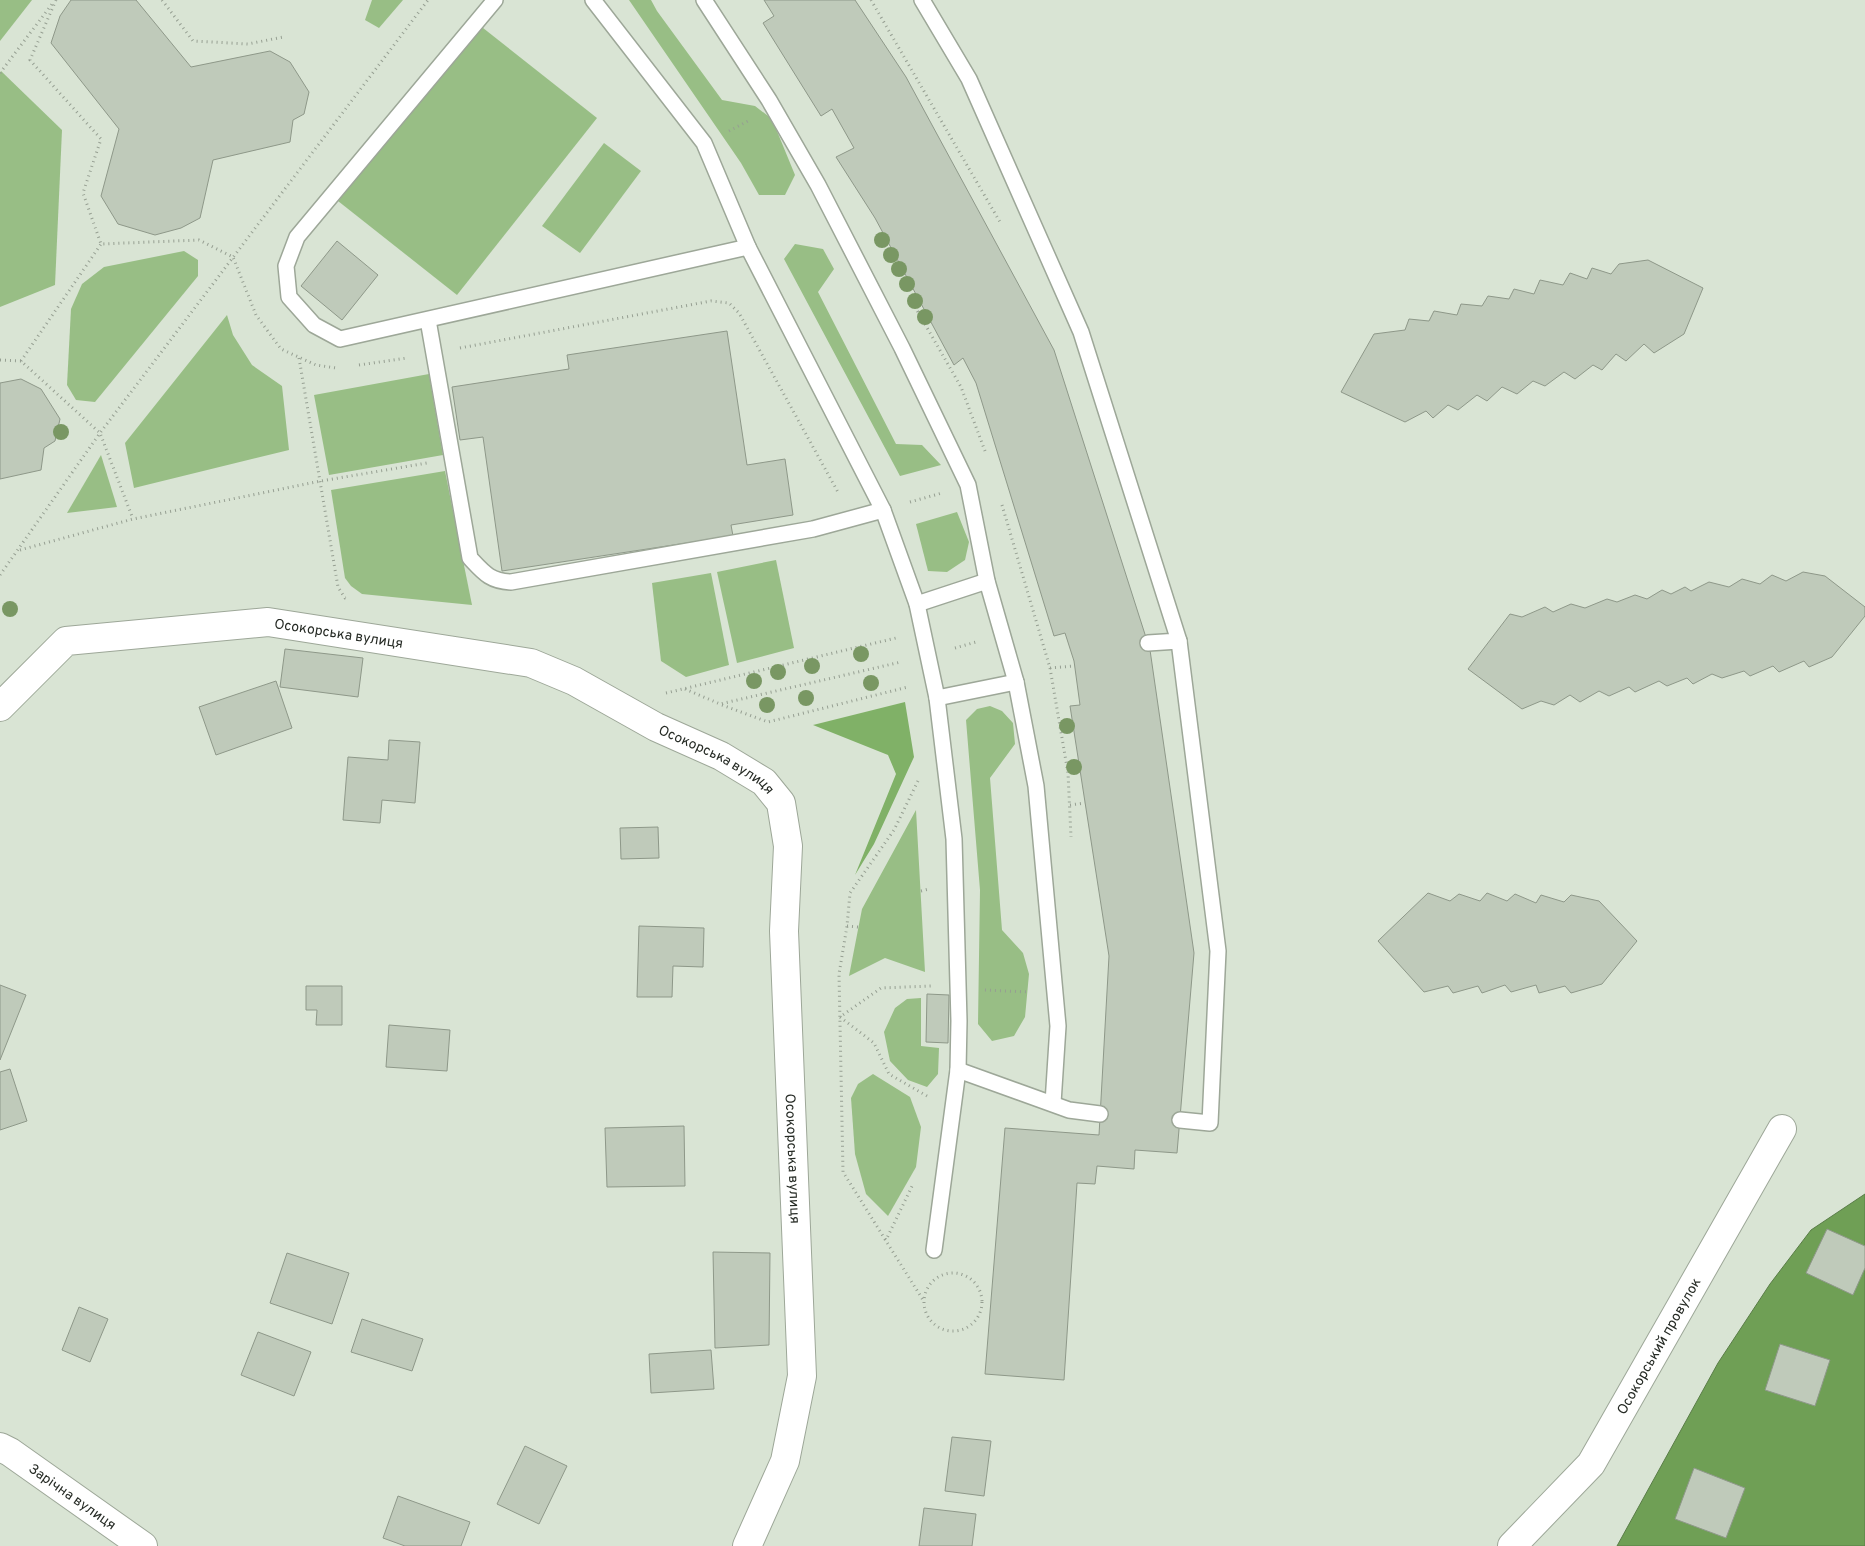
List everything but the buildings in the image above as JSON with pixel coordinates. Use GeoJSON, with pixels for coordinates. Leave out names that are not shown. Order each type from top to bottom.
{"type":"FeatureCollection","features":[{"type":"Feature","properties":{"kind":"street","name":"Осокорська вулиця"},"geometry":{"type":"LineString","coordinates":[[0,707],[66,641],[268,622],[531,663],[574,681],[656,727],[721,756],[764,782],[781,803],[788,846],[784,932],[802,1376],[785,1461],[748,1546]]}},
{"type":"Feature","properties":{"kind":"street","name":"Осокорський провулок"},"geometry":{"type":"LineString","coordinates":[[1512,1546],[1591,1464],[1782,1129]]}},
{"type":"Feature","properties":{"kind":"street","name":"Зарічна вулиця"},"geometry":{"type":"LineString","coordinates":[[0,1447],[10,1452],[143,1546]]}},
{"type":"Feature","properties":{"kind":"lane"},"geometry":{"type":"LineString","coordinates":[[495,0],[297,237],[286,266],[289,297],[314,325],[340,339],[748,247]]}},
{"type":"Feature","properties":{"kind":"lane"},"geometry":{"type":"LineString","coordinates":[[593,0],[704,143],[748,247],[883,510],[917,604],[937,698],[954,839],[958,989],[958,1070],[934,1250]]}},
{"type":"Feature","properties":{"kind":"lane"},"geometry":{"type":"LineString","coordinates":[[704,0],[769,100],[818,185],[902,348],[968,485],[987,581],[1016,682],[1036,786],[1058,1026],[1053,1103]]}},
{"type":"Feature","properties":{"kind":"lane"},"geometry":{"type":"LineString","coordinates":[[922,0],[969,79],[1081,332],[1179,641],[1218,951],[1210,1123],[1180,1120]]}},
{"type":"Feature","properties":{"kind":"lane"},"geometry":{"type":"LineString","coordinates":[[428,320],[470,558],[483,573],[498,582],[511,582],[813,529],[883,510]]}},
{"type":"Feature","properties":{"kind":"lane"},"geometry":{"type":"LineString","coordinates":[[917,604],[987,581]]}},
{"type":"Feature","properties":{"kind":"lane"},"geometry":{"type":"LineString","coordinates":[[1148,643],[1179,641]]}},
{"type":"Feature","properties":{"kind":"lane"},"geometry":{"type":"LineString","coordinates":[[937,698],[1016,682]]}},
{"type":"Feature","properties":{"kind":"lane"},"geometry":{"type":"LineString","coordinates":[[958,1070],[1069,1110],[1100,1114]]}},
{"type":"Feature","properties":{"kind":"path"},"geometry":{"type":"LineString","coordinates":[[0,73],[55,0]]}},
{"type":"Feature","properties":{"kind":"path"},"geometry":{"type":"LineString","coordinates":[[55,0],[30,60],[101,139],[83,193],[101,244]]}},
{"type":"Feature","properties":{"kind":"path"},"geometry":{"type":"LineString","coordinates":[[162,0],[193,41],[248,44],[283,37]]}},
{"type":"Feature","properties":{"kind":"path"},"geometry":{"type":"LineString","coordinates":[[0,574],[19,550],[100,433],[428,0]]}},
{"type":"Feature","properties":{"kind":"path"},"geometry":{"type":"LineString","coordinates":[[871,0],[1000,224]]}},
{"type":"Feature","properties":{"kind":"path"},"geometry":{"type":"LineString","coordinates":[[101,244],[199,240],[233,257],[256,315],[281,349],[316,365],[338,369]]}},
{"type":"Feature","properties":{"kind":"path"},"geometry":{"type":"LineString","coordinates":[[21,361],[101,244]]}},
{"type":"Feature","properties":{"kind":"path"},"geometry":{"type":"LineString","coordinates":[[357,366],[711,301],[728,303],[739,313],[854,519]]}},
{"type":"Feature","properties":{"kind":"path"},"geometry":{"type":"LineString","coordinates":[[299,357],[338,587],[345,598],[356,602]]}},
{"type":"Feature","properties":{"kind":"path"},"geometry":{"type":"LineString","coordinates":[[0,360],[21,361],[100,433],[133,519]]}},
{"type":"Feature","properties":{"kind":"path"},"geometry":{"type":"LineString","coordinates":[[19,550],[133,519],[321,481],[453,459]]}},
{"type":"Feature","properties":{"kind":"path"},"geometry":{"type":"LineString","coordinates":[[661,694],[902,637],[917,604]]}},
{"type":"Feature","properties":{"kind":"path"},"geometry":{"type":"LineString","coordinates":[[720,704],[929,656],[1036,624]]}},
{"type":"Feature","properties":{"kind":"path"},"geometry":{"type":"LineString","coordinates":[[1050,668],[1074,666]]}},
{"type":"Feature","properties":{"kind":"path"},"geometry":{"type":"LineString","coordinates":[[684,689],[768,722],[916,685],[937,698]]}},
{"type":"Feature","properties":{"kind":"path"},"geometry":{"type":"LineString","coordinates":[[920,779],[894,830],[850,892],[847,926],[839,974],[843,1172],[923,1300],[929,1319],[936,1326],[945,1330],[955,1331],[964,1329],[973,1324],[979,1316],[982,1306],[982,1296],[973,1280],[965,1274],[956,1272],[938,1276],[930,1282],[923,1300]]}},
{"type":"Feature","properties":{"kind":"path"},"geometry":{"type":"LineString","coordinates":[[1070,805],[1085,803]]}},
{"type":"Feature","properties":{"kind":"path"},"geometry":{"type":"LineString","coordinates":[[847,926],[858,927]]}},
{"type":"Feature","properties":{"kind":"path"},"geometry":{"type":"LineString","coordinates":[[840,1017],[881,988],[940,986],[958,989],[1055,994]]}},
{"type":"Feature","properties":{"kind":"path"},"geometry":{"type":"LineString","coordinates":[[840,1017],[874,1043],[890,1074],[932,1099]]}},
{"type":"Feature","properties":{"kind":"path"},"geometry":{"type":"LineString","coordinates":[[886,1240],[914,1183]]}},
{"type":"Feature","properties":{"kind":"shaded area"},"geometry":{"type":"Polygon","coordinates":[[[0,0],[32,0],[0,41],[0,0]]]}},
{"type":"Feature","properties":{"kind":"shaded area"},"geometry":{"type":"Polygon","coordinates":[[[372,0],[403,0],[379,28],[365,20],[372,0]]]}},
{"type":"Feature","properties":{"kind":"shaded area"},"geometry":{"type":"Polygon","coordinates":[[[629,0],[651,0],[722,100],[755,106],[772,119],[795,175],[785,195],[759,195],[741,163],[629,0]]]}},
{"type":"Feature","properties":{"kind":"shaded area"},"geometry":{"type":"Polygon","coordinates":[[[478,24],[597,118],[457,295],[338,201],[478,24]]]}},
{"type":"Feature","properties":{"kind":"shaded area"},"geometry":{"type":"Polygon","coordinates":[[[1,71],[62,130],[55,285],[0,307],[0,73],[1,71]]]}},
{"type":"Feature","properties":{"kind":"shaded area"},"geometry":{"type":"Polygon","coordinates":[[[604,143],[641,171],[580,253],[542,226],[604,143]]]}},
{"type":"Feature","properties":{"kind":"shaded area"},"geometry":{"type":"Polygon","coordinates":[[[795,244],[823,249],[834,269],[818,292],[896,444],[922,445],[941,465],[900,476],[784,259],[795,244]]]}},
{"type":"Feature","properties":{"kind":"shaded area"},"geometry":{"type":"Polygon","coordinates":[[[184,251],[198,260],[198,276],[95,402],[76,400],[67,385],[71,309],[82,284],[104,267],[184,251]]]}},
{"type":"Feature","properties":{"kind":"shaded area"},"geometry":{"type":"Polygon","coordinates":[[[227,315],[233,335],[252,365],[282,386],[289,450],[134,488],[125,443],[227,315]]]}},
{"type":"Feature","properties":{"kind":"shaded area"},"geometry":{"type":"Polygon","coordinates":[[[429,374],[443,455],[329,475],[314,395],[429,374]]]}},
{"type":"Feature","properties":{"kind":"shaded area"},"geometry":{"type":"Polygon","coordinates":[[[101,455],[117,507],[67,513],[101,455]]]}},
{"type":"Feature","properties":{"kind":"shaded area"},"geometry":{"type":"Polygon","coordinates":[[[445,471],[472,605],[362,594],[351,586],[345,578],[331,490],[445,471]]]}},
{"type":"Feature","properties":{"kind":"shaded area"},"geometry":{"type":"Polygon","coordinates":[[[957,512],[969,542],[965,560],[947,572],[928,571],[916,524],[957,512]]]}},
{"type":"Feature","properties":{"kind":"shaded area"},"geometry":{"type":"Polygon","coordinates":[[[776,560],[794,648],[737,663],[717,572],[776,560]]]}},
{"type":"Feature","properties":{"kind":"shaded area"},"geometry":{"type":"Polygon","coordinates":[[[711,573],[729,665],[686,677],[661,661],[652,583],[711,573]]]}},
{"type":"Feature","properties":{"kind":"shaded area"},"geometry":{"type":"Polygon","coordinates":[[[905,702],[914,757],[874,844],[855,875],[896,774],[888,755],[813,725],[905,702]]]}},
{"type":"Feature","properties":{"kind":"shaded area"},"geometry":{"type":"Polygon","coordinates":[[[990,706],[1002,711],[1013,723],[1015,744],[990,778],[1002,930],[1023,953],[1029,974],[1025,1017],[1014,1036],[992,1041],[978,1024],[980,890],[966,720],[977,709],[990,706]]]}},
{"type":"Feature","properties":{"kind":"shaded area"},"geometry":{"type":"Polygon","coordinates":[[[916,810],[925,972],[885,958],[849,976],[862,909],[916,810]]]}},
{"type":"Feature","properties":{"kind":"shaded area"},"geometry":{"type":"Polygon","coordinates":[[[921,998],[921,1046],[939,1048],[938,1074],[927,1087],[908,1080],[890,1061],[884,1032],[895,1008],[907,999],[921,998]]]}},
{"type":"Feature","properties":{"kind":"shaded area"},"geometry":{"type":"Polygon","coordinates":[[[873,1074],[910,1097],[921,1127],[916,1167],[888,1216],[866,1194],[855,1154],[851,1098],[858,1084],[873,1074]]]}},
{"type":"Feature","properties":{"kind":"shaded area"},"geometry":{"type":"Polygon","coordinates":[[[1865,1194],[1865,1546],[1617,1546],[1718,1363],[1770,1284],[1811,1230],[1865,1194]]]}}]}
